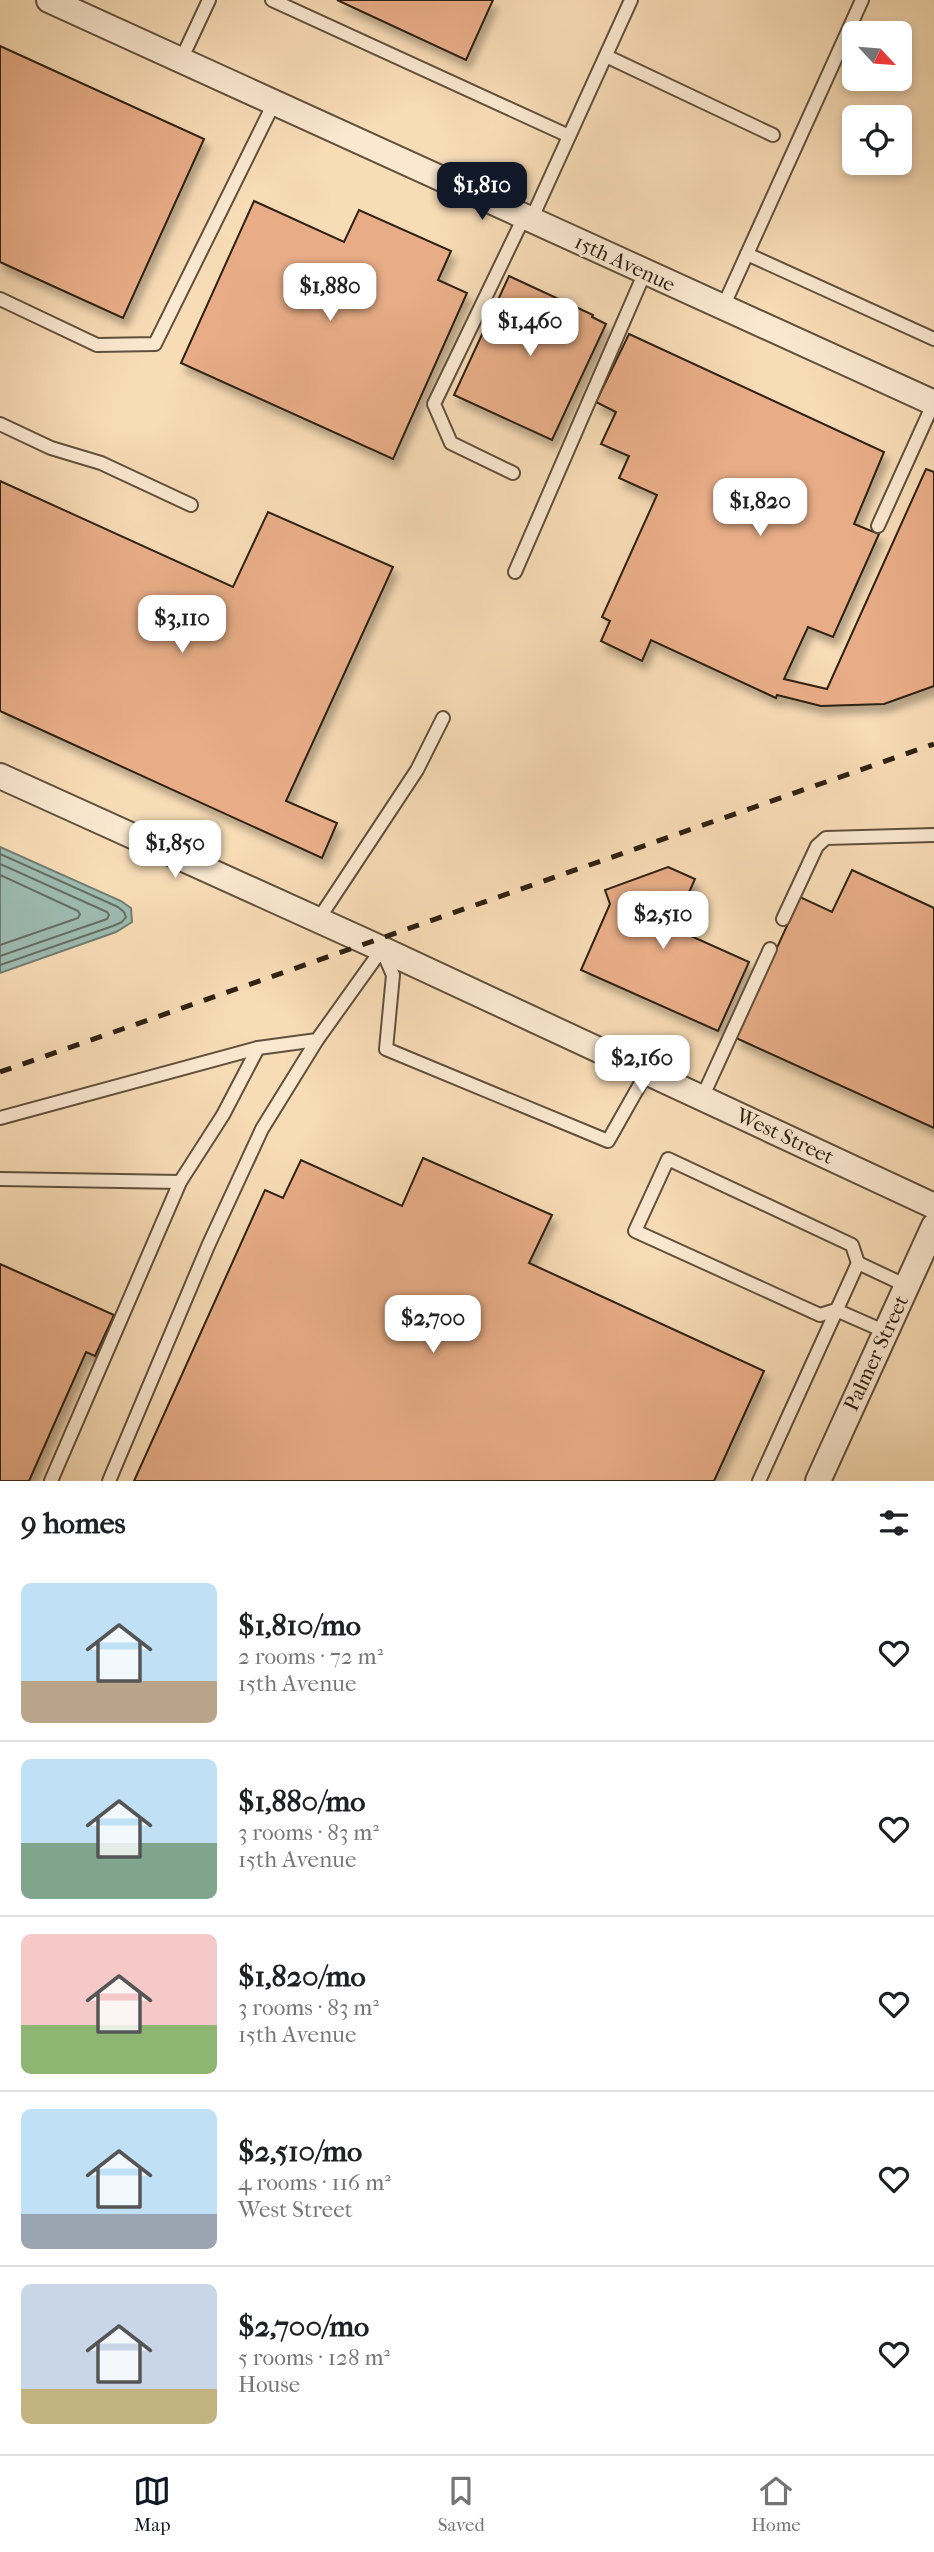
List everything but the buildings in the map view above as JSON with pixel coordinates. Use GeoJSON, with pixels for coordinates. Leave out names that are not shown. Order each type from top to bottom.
{"type":"FeatureCollection","features":[{"type":"Feature","properties":{"kind":"street","name":"15th Avenue"},"geometry":{"type":"LineString","coordinates":[[49,0],[934,403]]}},
{"type":"Feature","properties":{"kind":"street","name":"West Street"},"geometry":{"type":"LineString","coordinates":[[0,776],[376,946],[934,1206]]}},
{"type":"Feature","properties":{"kind":"street","name":"Palmer Street"},"geometry":{"type":"LineString","coordinates":[[818,1481],[934,1226]]}},
{"type":"Feature","properties":{"kind":"lane"},"geometry":{"type":"LineString","coordinates":[[181,60],[209,0]]}},
{"type":"Feature","properties":{"kind":"lane"},"geometry":{"type":"LineString","coordinates":[[272,0],[569,136]]}},
{"type":"Feature","properties":{"kind":"lane"},"geometry":{"type":"LineString","coordinates":[[513,473],[451,443],[434,404],[569,136],[631,0]]}},
{"type":"Feature","properties":{"kind":"lane"},"geometry":{"type":"LineString","coordinates":[[723,307],[862,0]]}},
{"type":"Feature","properties":{"kind":"lane"},"geometry":{"type":"LineString","coordinates":[[606,56],[773,135]]}},
{"type":"Feature","properties":{"kind":"lane"},"geometry":{"type":"LineString","coordinates":[[0,299],[97,345],[155,345],[274,103]]}},
{"type":"Feature","properties":{"kind":"lane"},"geometry":{"type":"LineString","coordinates":[[747,254],[934,339]]}},
{"type":"Feature","properties":{"kind":"lane"},"geometry":{"type":"LineString","coordinates":[[515,572],[645,272]]}},
{"type":"Feature","properties":{"kind":"lane"},"geometry":{"type":"LineString","coordinates":[[878,526],[934,403]]}},
{"type":"Feature","properties":{"kind":"lane"},"geometry":{"type":"LineString","coordinates":[[0,424],[51,448],[101,463],[191,505]]}},
{"type":"Feature","properties":{"kind":"lane"},"geometry":{"type":"LineString","coordinates":[[318,920],[417,770],[443,718]]}},
{"type":"Feature","properties":{"kind":"lane"},"geometry":{"type":"LineString","coordinates":[[783,919],[817,846],[826,838],[934,835]]}},
{"type":"Feature","properties":{"kind":"lane"},"geometry":{"type":"LineString","coordinates":[[109,1481],[208,1246],[262,1129],[376,946],[393,975],[386,1049],[608,1141],[647,1072]]}},
{"type":"Feature","properties":{"kind":"lane"},"geometry":{"type":"LineString","coordinates":[[702,1098],[770,949]]}},
{"type":"Feature","properties":{"kind":"lane"},"geometry":{"type":"LineString","coordinates":[[0,1118],[258,1048],[317,1040]]}},
{"type":"Feature","properties":{"kind":"lane"},"geometry":{"type":"LineString","coordinates":[[51,1481],[180,1182],[223,1115],[258,1048]]}},
{"type":"Feature","properties":{"kind":"lane"},"geometry":{"type":"LineString","coordinates":[[759,1481],[836,1310],[858,1263],[852,1245],[668,1159],[635,1231],[820,1315],[836,1310],[886,1332]]}},
{"type":"Feature","properties":{"kind":"lane"},"geometry":{"type":"LineString","coordinates":[[0,1179],[180,1182]]}},
{"type":"Feature","properties":{"kind":"lane"},"geometry":{"type":"LineString","coordinates":[[858,1263],[907,1286]]}},
{"type":"Feature","properties":{"kind":"water"},"geometry":{"type":"Polygon","coordinates":[[[0,847],[121,901],[131,908],[132,922],[116,932],[0,973],[0,847]]]}},
{"type":"Feature","properties":{"kind":"railway"},"geometry":{"type":"LineString","coordinates":[[0,1072],[934,744]]}}]}
